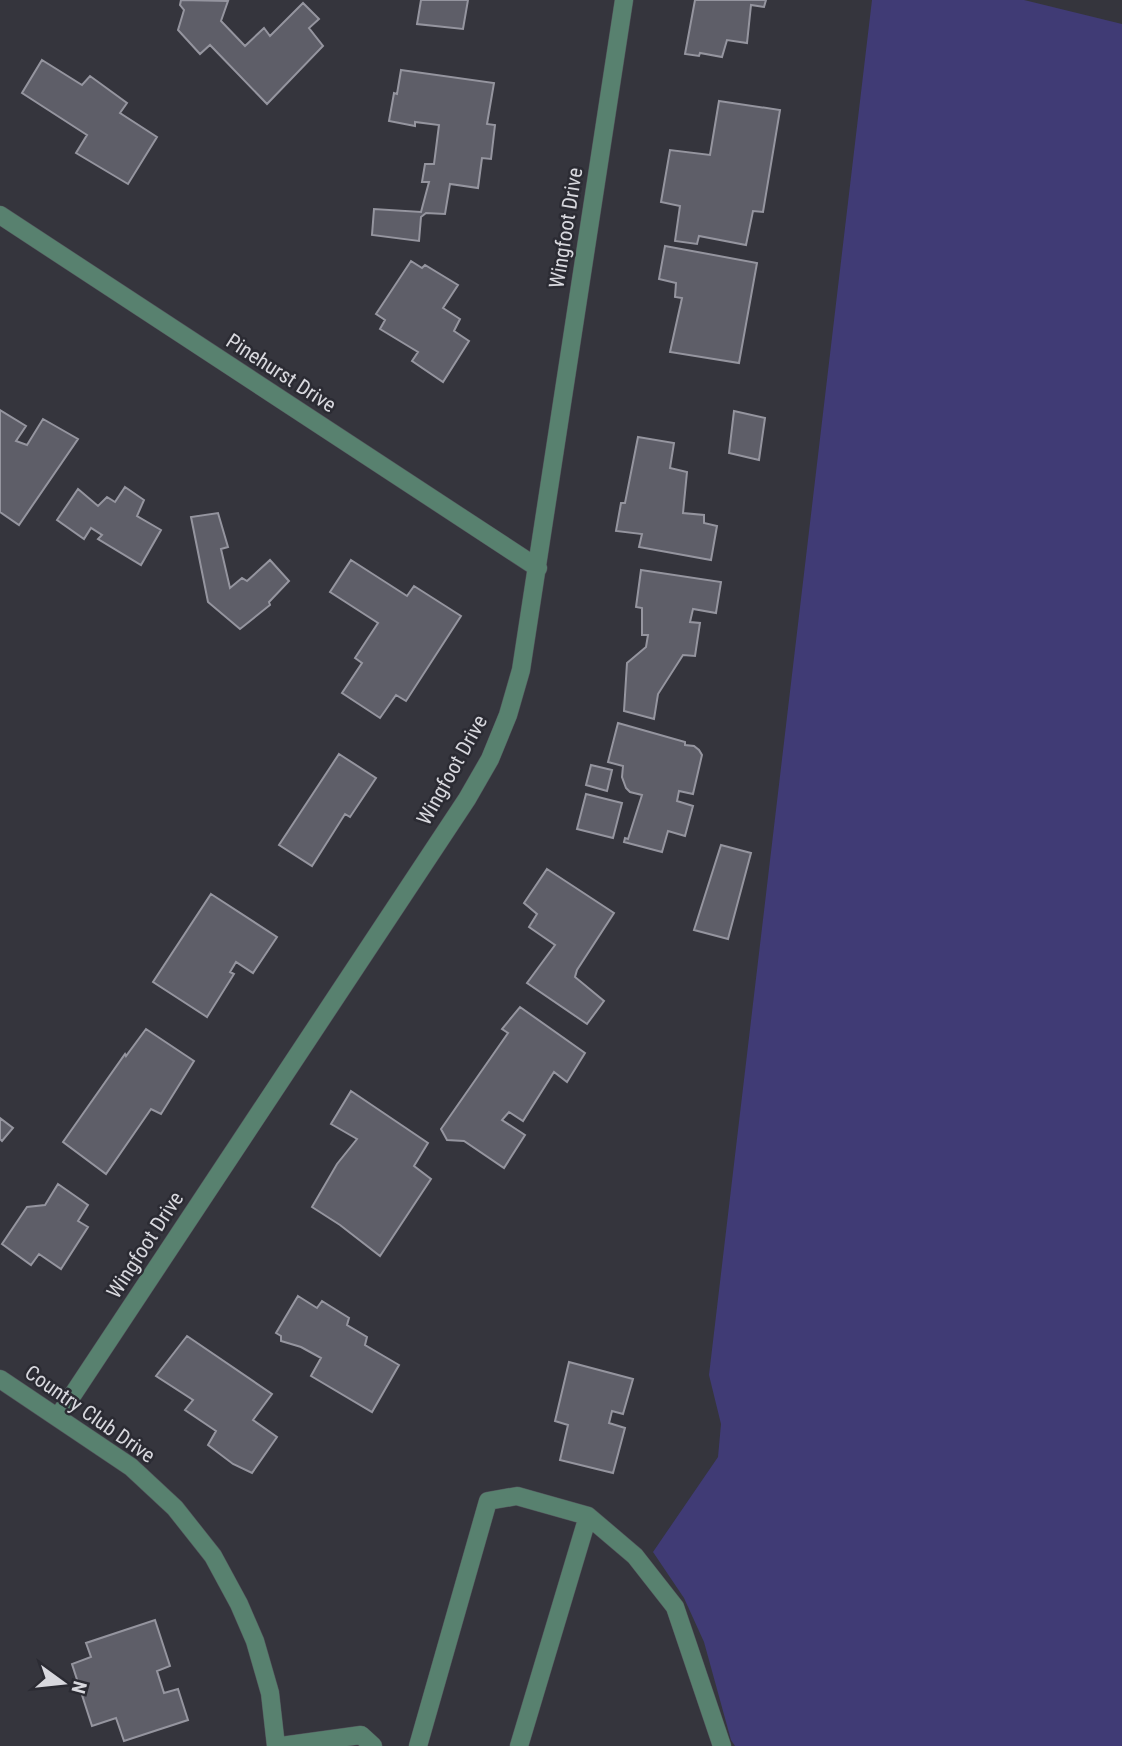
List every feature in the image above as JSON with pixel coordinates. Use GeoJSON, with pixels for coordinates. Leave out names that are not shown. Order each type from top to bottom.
{"type":"FeatureCollection","features":[{"type":"Feature","properties":{"kind":"street","name":"Wingfoot Drive"},"geometry":{"type":"LineString","coordinates":[[58,1417],[451,822],[484,769],[508,715],[521,670],[538,568],[624,0]]}},
{"type":"Feature","properties":{"kind":"street","name":"Pinehurst Drive"},"geometry":{"type":"LineString","coordinates":[[0,215],[538,568]]}},
{"type":"Feature","properties":{"kind":"street","name":"Country Club Drive"},"geometry":{"type":"LineString","coordinates":[[0,1379],[131,1467],[176,1508],[213,1556],[255,1641],[270,1693],[279,1746]]}},
{"type":"Feature","properties":{"kind":"street"},"geometry":{"type":"LineString","coordinates":[[418,1746],[488,1501],[517,1496],[587,1516],[635,1556],[675,1607],[722,1746]]}},
{"type":"Feature","properties":{"kind":"street"},"geometry":{"type":"LineString","coordinates":[[519,1746],[587,1516]]}},
{"type":"Feature","properties":{"kind":"street"},"geometry":{"type":"LineString","coordinates":[[279,1746],[361,1735],[373,1746]]}},
{"type":"Feature","properties":{"kind":"shaded area"},"geometry":{"type":"Polygon","coordinates":[[[872,0],[1024,0],[1122,24],[1122,1746],[735,1746],[731,1740],[704,1642],[684,1598],[653,1552],[718,1457],[721,1424],[709,1375],[872,0]]]}},
{"type":"Feature","properties":{"kind":"building"},"geometry":{"type":"Polygon","coordinates":[[[181,0],[228,1],[221,21],[245,46],[264,28],[270,36],[303,3],[319,19],[309,28],[323,46],[267,104],[210,45],[200,54],[178,30],[184,10],[180,5],[181,0]]]}},
{"type":"Feature","properties":{"kind":"building"},"geometry":{"type":"Polygon","coordinates":[[[421,0],[468,0],[463,29],[417,24],[421,0]]]}},
{"type":"Feature","properties":{"kind":"building"},"geometry":{"type":"Polygon","coordinates":[[[695,0],[766,0],[764,7],[751,5],[747,43],[727,40],[722,57],[700,53],[699,56],[685,54],[695,0]]]}},
{"type":"Feature","properties":{"kind":"building"},"geometry":{"type":"Polygon","coordinates":[[[42,60],[82,85],[90,76],[127,103],[120,113],[157,137],[128,184],[76,153],[87,135],[22,93],[42,60]]]}},
{"type":"Feature","properties":{"kind":"building"},"geometry":{"type":"Polygon","coordinates":[[[401,70],[494,83],[487,124],[495,125],[491,159],[482,158],[478,188],[450,184],[445,214],[426,213],[421,217],[419,241],[372,235],[374,209],[421,212],[429,182],[422,182],[425,164],[434,164],[439,125],[415,122],[415,126],[389,121],[401,70]]]}},
{"type":"Feature","properties":{"kind":"building"},"geometry":{"type":"Polygon","coordinates":[[[719,101],[780,110],[763,212],[753,211],[746,245],[699,236],[697,244],[675,241],[680,206],[661,202],[670,150],[710,155],[719,101]]]}},
{"type":"Feature","properties":{"kind":"building"},"geometry":{"type":"Polygon","coordinates":[[[665,246],[757,263],[739,363],[670,352],[682,298],[675,297],[676,283],[659,279],[665,246]]]}},
{"type":"Feature","properties":{"kind":"building"},"geometry":{"type":"Polygon","coordinates":[[[411,261],[422,268],[425,265],[458,285],[443,308],[460,319],[454,331],[469,341],[443,382],[412,361],[418,352],[380,329],[385,320],[376,314],[411,261]]]}},
{"type":"Feature","properties":{"kind":"building"},"geometry":{"type":"Polygon","coordinates":[[[0,410],[26,426],[16,441],[27,445],[43,419],[78,439],[19,525],[0,512],[0,410]]]}},
{"type":"Feature","properties":{"kind":"building"},"geometry":{"type":"Polygon","coordinates":[[[734,411],[765,418],[759,460],[729,453],[734,411]]]}},
{"type":"Feature","properties":{"kind":"building"},"geometry":{"type":"Polygon","coordinates":[[[638,437],[674,443],[670,468],[687,472],[683,513],[704,515],[704,523],[717,526],[711,560],[639,547],[642,534],[616,531],[621,503],[625,503],[638,437]]]}},
{"type":"Feature","properties":{"kind":"building"},"geometry":{"type":"Polygon","coordinates":[[[125,487],[144,500],[137,516],[161,530],[141,565],[98,539],[102,535],[91,528],[84,539],[57,520],[78,489],[98,506],[107,497],[115,502],[125,487]]]}},
{"type":"Feature","properties":{"kind":"building"},"geometry":{"type":"Polygon","coordinates":[[[218,513],[228,547],[221,549],[230,588],[242,578],[247,581],[270,560],[289,581],[269,602],[270,605],[240,629],[208,602],[191,517],[218,513]]]}},
{"type":"Feature","properties":{"kind":"building"},"geometry":{"type":"Polygon","coordinates":[[[351,560],[407,596],[414,586],[461,616],[406,701],[396,695],[380,718],[342,693],[362,663],[355,658],[378,623],[330,592],[351,560]]]}},
{"type":"Feature","properties":{"kind":"building"},"geometry":{"type":"Polygon","coordinates":[[[641,570],[721,582],[716,613],[693,609],[690,622],[700,623],[695,656],[683,655],[658,694],[654,719],[624,711],[627,663],[646,647],[648,635],[642,635],[642,608],[636,607],[641,570]]]}},
{"type":"Feature","properties":{"kind":"building"},"geometry":{"type":"Polygon","coordinates":[[[618,723],[685,742],[685,745],[694,746],[702,755],[693,794],[679,791],[677,801],[693,806],[685,836],[668,831],[662,852],[624,842],[625,838],[628,839],[642,795],[626,788],[622,777],[623,766],[608,762],[618,723]]]}},
{"type":"Feature","properties":{"kind":"building"},"geometry":{"type":"Polygon","coordinates":[[[339,754],[376,778],[350,817],[345,814],[312,866],[279,845],[339,754]]]}},
{"type":"Feature","properties":{"kind":"building"},"geometry":{"type":"Polygon","coordinates":[[[591,765],[612,770],[607,791],[586,785],[591,765]]]}},
{"type":"Feature","properties":{"kind":"building"},"geometry":{"type":"Polygon","coordinates":[[[586,794],[622,803],[613,838],[577,829],[586,794]]]}},
{"type":"Feature","properties":{"kind":"building"},"geometry":{"type":"Polygon","coordinates":[[[721,845],[751,853],[728,939],[694,930],[721,845]]]}},
{"type":"Feature","properties":{"kind":"building"},"geometry":{"type":"Polygon","coordinates":[[[547,869],[614,913],[575,977],[604,1001],[587,1024],[527,983],[555,945],[529,927],[537,914],[524,903],[547,869]]]}},
{"type":"Feature","properties":{"kind":"building"},"geometry":{"type":"Polygon","coordinates":[[[211,894],[277,937],[253,973],[236,962],[230,972],[234,974],[207,1017],[153,982],[211,894]]]}},
{"type":"Feature","properties":{"kind":"building"},"geometry":{"type":"Polygon","coordinates":[[[520,1007],[585,1053],[567,1082],[554,1072],[523,1121],[509,1112],[502,1120],[525,1135],[504,1168],[464,1141],[447,1140],[441,1129],[508,1033],[502,1029],[520,1007]]]}},
{"type":"Feature","properties":{"kind":"building"},"geometry":{"type":"Polygon","coordinates":[[[146,1029],[194,1061],[161,1114],[151,1109],[106,1174],[63,1142],[125,1054],[126,1056],[146,1029]]]}},
{"type":"Feature","properties":{"kind":"building"},"geometry":{"type":"Polygon","coordinates":[[[351,1091],[428,1143],[414,1166],[431,1179],[380,1256],[312,1207],[337,1164],[357,1139],[331,1124],[351,1091]]]}},
{"type":"Feature","properties":{"kind":"building"},"geometry":{"type":"Polygon","coordinates":[[[0,1118],[13,1128],[2,1141],[0,1139],[0,1118]]]}},
{"type":"Feature","properties":{"kind":"building"},"geometry":{"type":"Polygon","coordinates":[[[58,1184],[88,1205],[78,1221],[88,1227],[61,1269],[39,1254],[31,1265],[2,1244],[27,1207],[45,1205],[58,1184]]]}},
{"type":"Feature","properties":{"kind":"building"},"geometry":{"type":"Polygon","coordinates":[[[298,1296],[317,1308],[322,1301],[349,1318],[347,1325],[367,1337],[365,1345],[399,1365],[372,1412],[311,1376],[321,1358],[301,1347],[281,1341],[281,1336],[276,1333],[298,1296]]]}},
{"type":"Feature","properties":{"kind":"building"},"geometry":{"type":"Polygon","coordinates":[[[187,1336],[272,1394],[253,1420],[277,1437],[252,1473],[233,1464],[208,1445],[216,1431],[185,1410],[193,1400],[156,1376],[187,1336]]]}},
{"type":"Feature","properties":{"kind":"building"},"geometry":{"type":"Polygon","coordinates":[[[569,1362],[633,1379],[623,1414],[612,1411],[609,1423],[625,1428],[613,1473],[560,1460],[568,1425],[555,1421],[569,1362]]]}},
{"type":"Feature","properties":{"kind":"building"},"geometry":{"type":"Polygon","coordinates":[[[155,1620],[170,1666],[157,1671],[164,1693],[178,1689],[188,1720],[124,1741],[116,1718],[92,1726],[72,1664],[91,1657],[86,1643],[155,1620]]]}}]}
